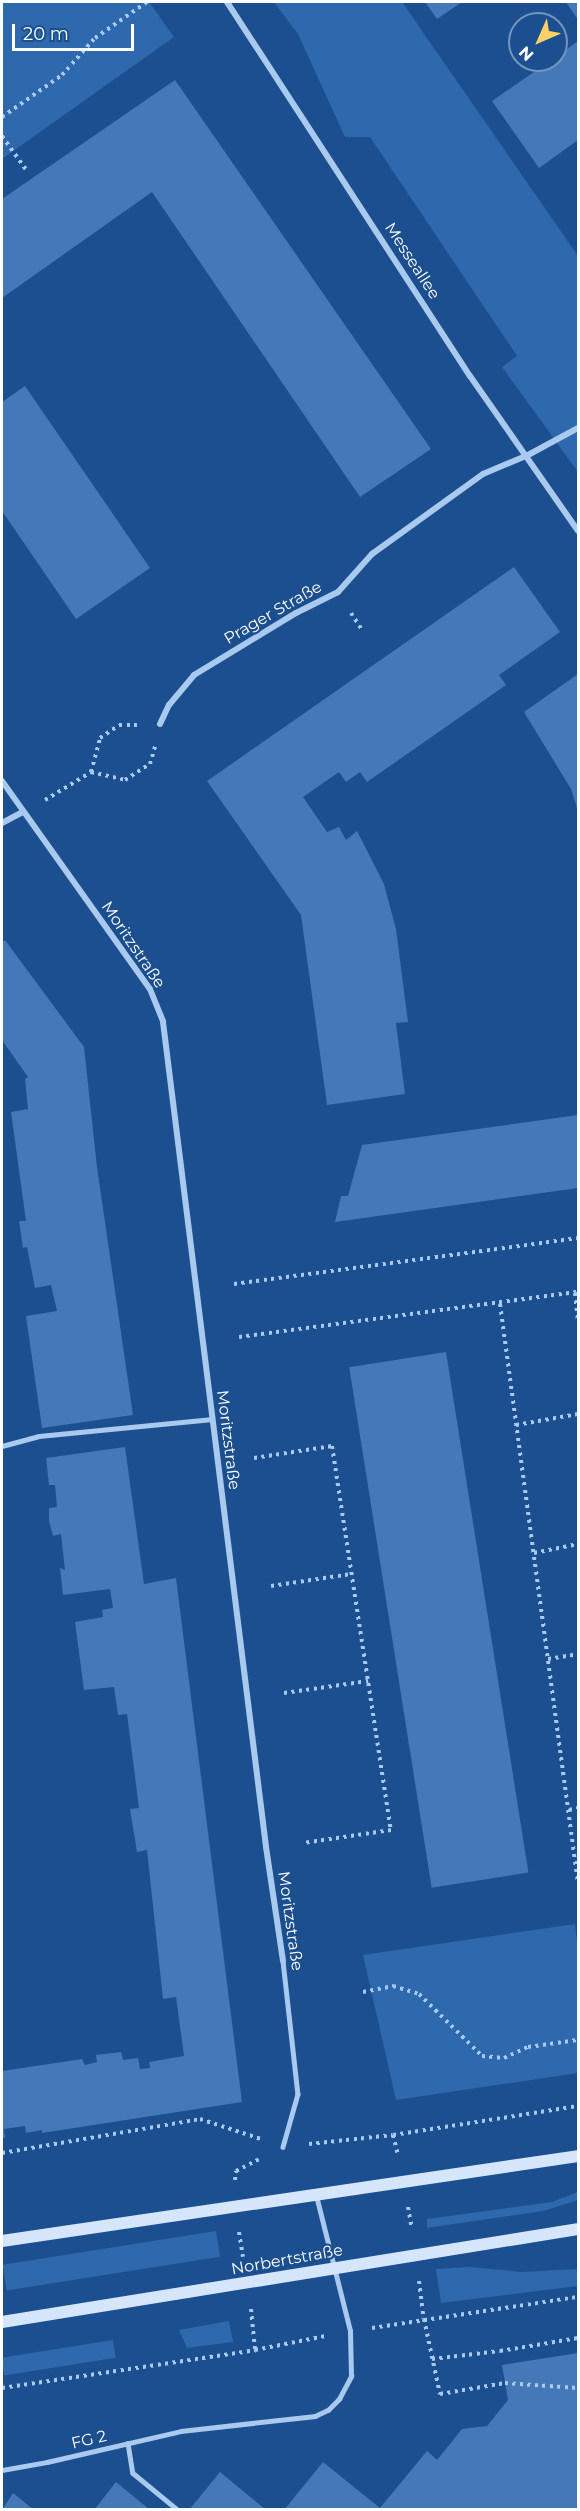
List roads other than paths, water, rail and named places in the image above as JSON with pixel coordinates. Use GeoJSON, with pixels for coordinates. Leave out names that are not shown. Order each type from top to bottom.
{"type":"FeatureCollection","features":[{"type":"Feature","properties":{"kind":"main road"},"geometry":{"type":"LineString","coordinates":[[2,2241],[579,2156]]}},
{"type":"Feature","properties":{"kind":"main road","name":"Norbertstraße"},"geometry":{"type":"LineString","coordinates":[[2,2322],[579,2229]]}},
{"type":"Feature","properties":{"kind":"street","name":"Messeallee"},"geometry":{"type":"LineString","coordinates":[[228,2],[470,376],[528,455],[579,531]]}},
{"type":"Feature","properties":{"kind":"street","name":"Prager Straße"},"geometry":{"type":"LineString","coordinates":[[160,724],[169,705],[194,675],[296,613],[338,592],[372,554],[483,474],[528,455],[579,428]]}},
{"type":"Feature","properties":{"kind":"street","name":"Moritzstraße"},"geometry":{"type":"LineString","coordinates":[[2,781],[150,989],[163,1022],[283,1961]]}},
{"type":"Feature","properties":{"kind":"street"},"geometry":{"type":"LineString","coordinates":[[2,823],[23,812]]}},
{"type":"Feature","properties":{"kind":"lane"},"geometry":{"type":"LineString","coordinates":[[2,1446],[39,1436],[212,1419]]}},
{"type":"Feature","properties":{"kind":"lane","name":"Moritzstraße"},"geometry":{"type":"LineString","coordinates":[[283,1961],[298,2094],[283,2147]]}},
{"type":"Feature","properties":{"kind":"lane","name":"FG 2"},"geometry":{"type":"LineString","coordinates":[[2,2470],[181,2431],[315,2416],[328,2410],[339,2399],[351,2376],[350,2331],[316,2194]]}},
{"type":"Feature","properties":{"kind":"lane"},"geometry":{"type":"LineString","coordinates":[[128,2443],[133,2473],[178,2510]]}}]}
